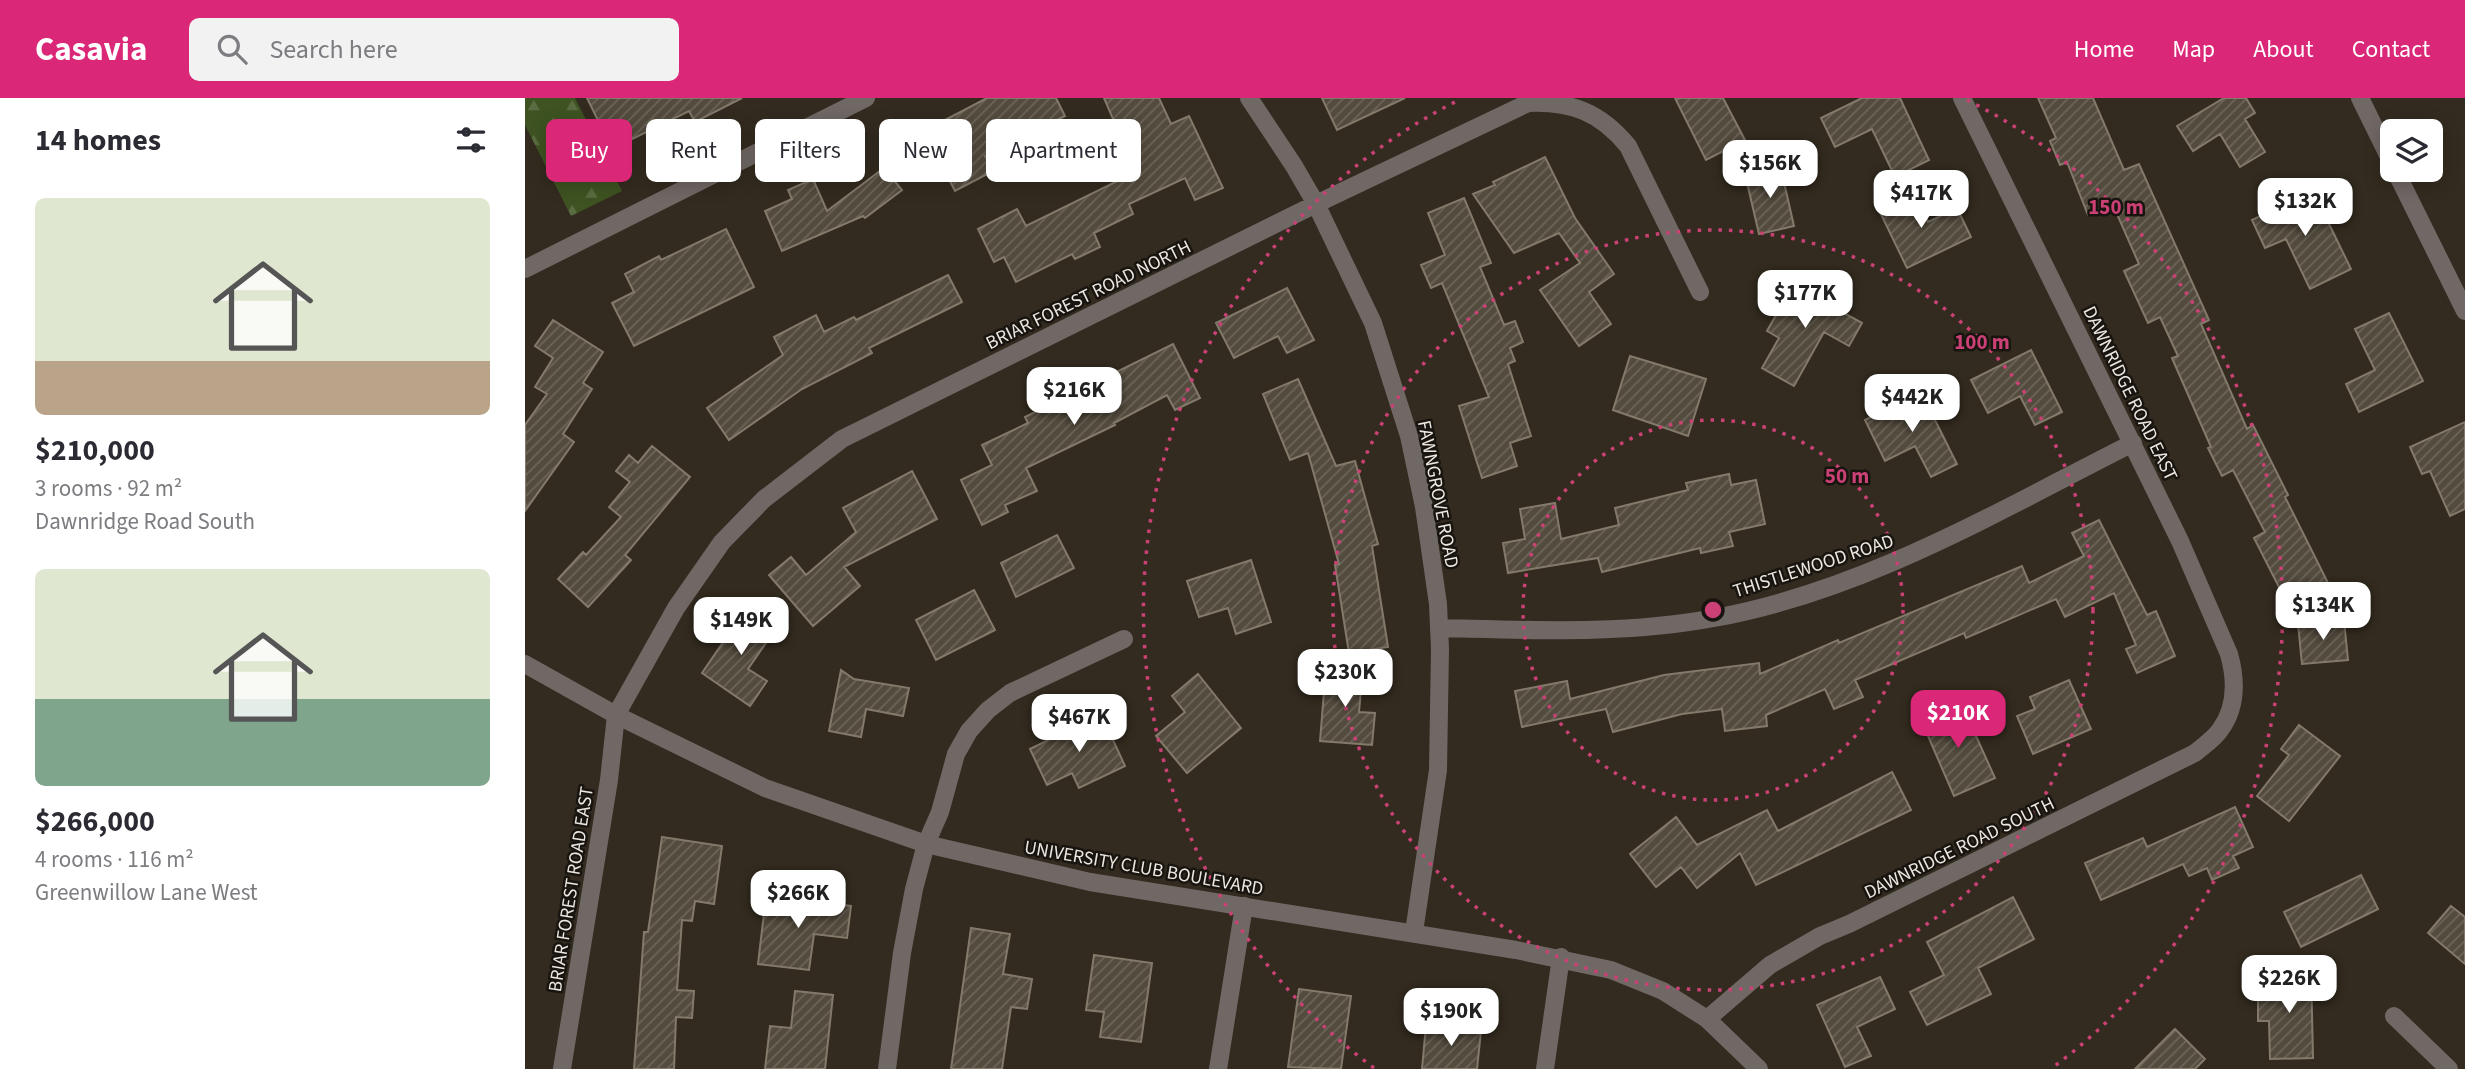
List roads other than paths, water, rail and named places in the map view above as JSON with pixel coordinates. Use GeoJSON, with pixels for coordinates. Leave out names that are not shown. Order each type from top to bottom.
{"type":"FeatureCollection","features":[{"type":"Feature","properties":{"kind":"street"},"geometry":{"type":"LineString","coordinates":[[525,269],[866,98]]}},
{"type":"Feature","properties":{"kind":"street","name":"FAWNGROVE ROAD"},"geometry":{"type":"LineString","coordinates":[[1249,98],[1316,204],[1373,323],[1405,424],[1426,519],[1439,628],[1438,770],[1414,932]]}},
{"type":"Feature","properties":{"kind":"street","name":"DAWNRIDGE ROAD EAST"},"geometry":{"type":"LineString","coordinates":[[1962,98],[2133,443],[2180,541],[2229,654],[2235,690],[2228,715]]}},
{"type":"Feature","properties":{"kind":"street"},"geometry":{"type":"LineString","coordinates":[[2360,98],[2380,139]]}},
{"type":"Feature","properties":{"kind":"street","name":"BRIAR FOREST ROAD NORTH"},"geometry":{"type":"LineString","coordinates":[[615,715],[676,608],[722,542],[764,499],[842,439],[1316,204],[1528,103],[1548,102],[1586,111],[1618,134],[1652,193],[1700,292]]}},
{"type":"Feature","properties":{"kind":"street"},"geometry":{"type":"LineString","coordinates":[[2401,182],[2465,311]]}},
{"type":"Feature","properties":{"kind":"street","name":"THISTLEWOOD ROAD"},"geometry":{"type":"LineString","coordinates":[[1439,628],[1587,631],[1641,628],[1715,618],[1786,600],[1913,554],[2133,443]]}},
{"type":"Feature","properties":{"kind":"street"},"geometry":{"type":"LineString","coordinates":[[887,1069],[902,953],[914,889],[926,844],[940,812],[955,754],[969,731],[988,710],[1010,693],[1124,639]]}},
{"type":"Feature","properties":{"kind":"street","name":"UNIVERSITY CLUB BOULEVARD"},"geometry":{"type":"LineString","coordinates":[[525,664],[615,715],[765,788],[926,844],[1090,882],[1414,932],[1561,957],[1611,970],[1663,992],[1707,1019],[1759,1069]]}},
{"type":"Feature","properties":{"kind":"street","name":"BRIAR FOREST ROAD EAST"},"geometry":{"type":"LineString","coordinates":[[562,1069],[609,780],[615,715]]}},
{"type":"Feature","properties":{"kind":"street","name":"DAWNRIDGE ROAD SOUTH"},"geometry":{"type":"LineString","coordinates":[[1707,1019],[1770,965],[1821,936],[2195,753],[2220,731],[2228,715]]}},
{"type":"Feature","properties":{"kind":"street"},"geometry":{"type":"LineString","coordinates":[[1219,1069],[1244,906]]}},
{"type":"Feature","properties":{"kind":"street"},"geometry":{"type":"LineString","coordinates":[[1545,1069],[1561,957]]}},
{"type":"Feature","properties":{"kind":"street"},"geometry":{"type":"LineString","coordinates":[[2394,1016],[2449,1069]]}}]}
